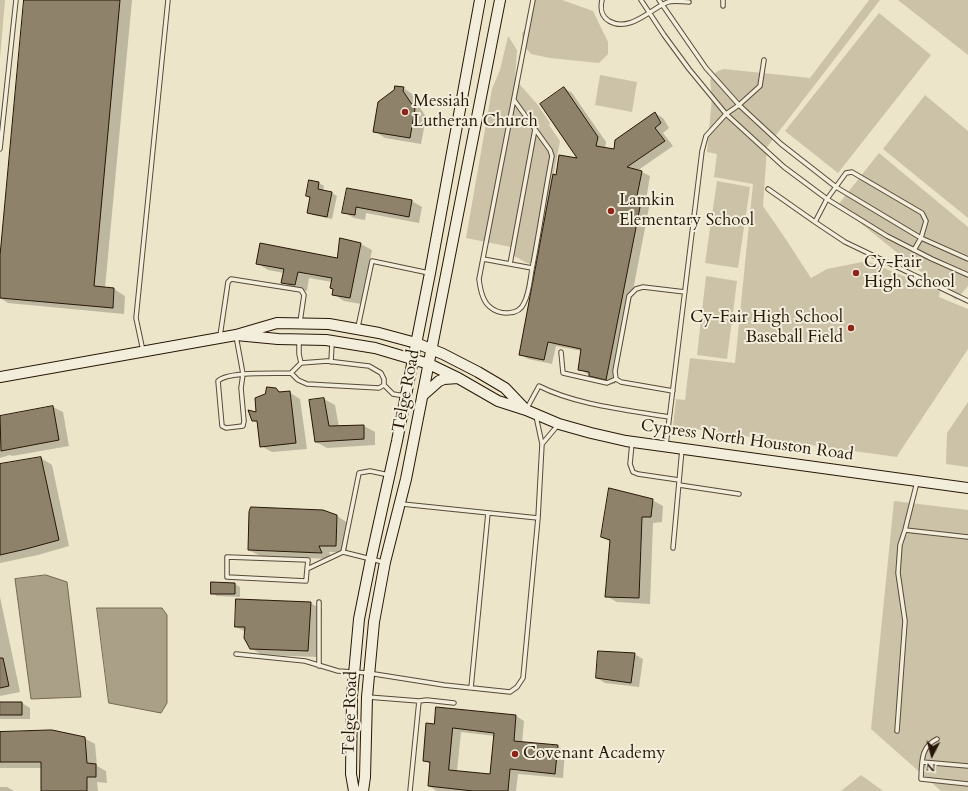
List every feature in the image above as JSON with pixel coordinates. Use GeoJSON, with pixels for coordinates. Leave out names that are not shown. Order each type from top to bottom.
{"type":"FeatureCollection","features":[{"type":"Feature","properties":{"kind":"main road","name":"Telge Road"},"geometry":{"type":"LineString","coordinates":[[354,791],[351,774],[351,743],[354,672],[360,619],[430,273],[480,0]]}},
{"type":"Feature","properties":{"kind":"main road","name":"Telge Road"},"geometry":{"type":"LineString","coordinates":[[362,791],[365,777],[368,673],[374,622],[385,562],[406,479],[500,0]]}},
{"type":"Feature","properties":{"kind":"main road"},"geometry":{"type":"LineString","coordinates":[[469,56],[488,60]]}},
{"type":"Feature","properties":{"kind":"main road","name":"Cypress North Houston Road"},"geometry":{"type":"LineString","coordinates":[[0,377],[236,335],[278,323],[329,324],[379,332],[432,349],[463,364],[504,388],[531,412]]}},
{"type":"Feature","properties":{"kind":"main road","name":"Cypress North Houston Road"},"geometry":{"type":"LineString","coordinates":[[236,335],[278,339],[332,341],[376,348],[428,364],[458,378],[498,402],[531,412],[559,424],[591,433],[666,446],[968,488]]}},
{"type":"Feature","properties":{"kind":"main road"},"geometry":{"type":"LineString","coordinates":[[422,396],[444,379],[458,378]]}},
{"type":"Feature","properties":{"kind":"lane"},"geometry":{"type":"LineString","coordinates":[[0,149],[16,0]]}},
{"type":"Feature","properties":{"kind":"lane"},"geometry":{"type":"LineString","coordinates":[[143,352],[136,318],[168,0]]}},
{"type":"Feature","properties":{"kind":"lane"},"geometry":{"type":"LineString","coordinates":[[514,100],[550,150],[552,156],[524,305],[515,312],[504,313],[490,308],[485,301],[479,279],[533,0]]}},
{"type":"Feature","properties":{"kind":"lane"},"geometry":{"type":"LineString","coordinates":[[602,0],[601,13],[603,16],[612,23],[628,24],[670,1],[689,2]]}},
{"type":"Feature","properties":{"kind":"lane"},"geometry":{"type":"LineString","coordinates":[[641,0],[664,36],[726,114],[784,167],[827,199],[887,236],[968,275]]}},
{"type":"Feature","properties":{"kind":"lane"},"geometry":{"type":"LineString","coordinates":[[659,0],[706,68],[739,105],[781,144],[836,187],[921,238],[968,259]]}},
{"type":"Feature","properties":{"kind":"lane"},"geometry":{"type":"LineString","coordinates":[[723,0],[723,6]]}},
{"type":"Feature","properties":{"kind":"lane"},"geometry":{"type":"LineString","coordinates":[[666,446],[702,151],[706,136],[726,114],[739,105],[760,86],[764,60]]}},
{"type":"Feature","properties":{"kind":"lane"},"geometry":{"type":"LineString","coordinates":[[510,264],[535,129]]}},
{"type":"Feature","properties":{"kind":"lane"},"geometry":{"type":"LineString","coordinates":[[814,222],[827,199],[846,173],[852,172],[922,213],[926,221],[921,238],[914,250]]}},
{"type":"Feature","properties":{"kind":"lane"},"geometry":{"type":"LineString","coordinates":[[768,189],[845,242],[968,301]]}},
{"type":"Feature","properties":{"kind":"lane"},"geometry":{"type":"LineString","coordinates":[[483,259],[532,268]]}},
{"type":"Feature","properties":{"kind":"lane"},"geometry":{"type":"LineString","coordinates":[[358,328],[372,261],[430,273]]}},
{"type":"Feature","properties":{"kind":"lane"},"geometry":{"type":"LineString","coordinates":[[220,338],[228,282],[231,278],[302,290],[304,295],[300,323]]}},
{"type":"Feature","properties":{"kind":"lane"},"geometry":{"type":"LineString","coordinates":[[616,379],[615,371],[629,296],[636,288],[644,287],[685,292]]}},
{"type":"Feature","properties":{"kind":"lane"},"geometry":{"type":"LineString","coordinates":[[236,335],[243,374],[241,388],[243,426],[226,428],[222,426],[218,380],[221,377],[243,374],[291,374],[298,380],[307,384],[379,388],[384,385]]}},
{"type":"Feature","properties":{"kind":"lane"},"geometry":{"type":"LineString","coordinates":[[299,339],[302,363]]}},
{"type":"Feature","properties":{"kind":"lane"},"geometry":{"type":"LineString","coordinates":[[331,362],[332,341]]}},
{"type":"Feature","properties":{"kind":"lane"},"geometry":{"type":"LineString","coordinates":[[561,352],[563,374],[607,382],[616,379],[621,382],[673,391]]}},
{"type":"Feature","properties":{"kind":"lane"},"geometry":{"type":"LineString","coordinates":[[291,374],[302,363],[331,362],[369,366],[381,373],[384,379],[384,385],[393,394],[406,396]]}},
{"type":"Feature","properties":{"kind":"lane"},"geometry":{"type":"LineString","coordinates":[[236,654],[291,659],[305,661],[338,670],[368,673],[444,685],[510,692],[517,687],[523,678],[538,518],[542,444],[531,412],[539,386],[551,392],[582,401],[624,410],[669,417]]}},
{"type":"Feature","properties":{"kind":"lane"},"geometry":{"type":"LineString","coordinates":[[542,444],[559,424]]}},
{"type":"Feature","properties":{"kind":"lane"},"geometry":{"type":"LineString","coordinates":[[632,441],[630,464],[633,472],[679,480]]}},
{"type":"Feature","properties":{"kind":"lane"},"geometry":{"type":"LineString","coordinates":[[673,548],[683,448]]}},
{"type":"Feature","properties":{"kind":"lane"},"geometry":{"type":"LineString","coordinates":[[343,552],[359,473],[370,471],[390,475]]}},
{"type":"Feature","properties":{"kind":"lane"},"geometry":{"type":"LineString","coordinates":[[897,731],[905,621],[898,573],[900,546],[906,530],[917,481]]}},
{"type":"Feature","properties":{"kind":"lane"},"geometry":{"type":"LineString","coordinates":[[679,485],[739,494]]}},
{"type":"Feature","properties":{"kind":"lane"},"geometry":{"type":"LineString","coordinates":[[400,503],[538,518]]}},
{"type":"Feature","properties":{"kind":"lane"},"geometry":{"type":"LineString","coordinates":[[471,688],[488,513]]}},
{"type":"Feature","properties":{"kind":"lane"},"geometry":{"type":"LineString","coordinates":[[906,530],[968,537]]}},
{"type":"Feature","properties":{"kind":"lane"},"geometry":{"type":"LineString","coordinates":[[307,569],[343,552],[385,562]]}},
{"type":"Feature","properties":{"kind":"lane"},"geometry":{"type":"LineString","coordinates":[[227,557],[308,560],[307,569],[306,581],[227,577],[227,557]]}},
{"type":"Feature","properties":{"kind":"lane"},"geometry":{"type":"LineString","coordinates":[[319,602],[319,666]]}},
{"type":"Feature","properties":{"kind":"lane"},"geometry":{"type":"LineString","coordinates":[[367,697],[454,703]]}},
{"type":"Feature","properties":{"kind":"lane"},"geometry":{"type":"LineString","coordinates":[[410,791],[419,701]]}},
{"type":"Feature","properties":{"kind":"lane"},"geometry":{"type":"LineString","coordinates":[[937,739],[929,743],[923,754],[921,779],[968,784]]}},
{"type":"Feature","properties":{"kind":"lane"},"geometry":{"type":"LineString","coordinates":[[922,762],[968,766]]}},
{"type":"Feature","properties":{"kind":"shaded area"},"geometry":{"type":"Polygon","coordinates":[[[0,0],[5,0],[0,58],[0,0]]]}},
{"type":"Feature","properties":{"kind":"shaded area"},"geometry":{"type":"Polygon","coordinates":[[[534,0],[562,0],[593,11],[608,42],[608,54],[599,63],[550,58],[531,54],[523,45],[522,33],[529,26],[534,0]]]}},
{"type":"Feature","properties":{"kind":"shaded area"},"geometry":{"type":"Polygon","coordinates":[[[869,0],[880,0],[767,147],[763,206],[811,278],[827,269],[867,261],[940,291],[939,297],[968,309],[968,349],[897,457],[673,426],[676,399],[685,400],[690,358],[735,363],[753,184],[714,177],[717,154],[707,152],[712,97],[710,80],[714,74],[724,69],[810,78],[869,0]]]}},
{"type":"Feature","properties":{"kind":"shaded area"},"geometry":{"type":"Polygon","coordinates":[[[898,0],[968,0],[968,55],[898,0]]]}},
{"type":"Feature","properties":{"kind":"shaded area"},"geometry":{"type":"Polygon","coordinates":[[[879,13],[931,55],[838,173],[785,131],[879,13]]]}},
{"type":"Feature","properties":{"kind":"shaded area"},"geometry":{"type":"Polygon","coordinates":[[[508,36],[517,50],[515,79],[537,104],[560,141],[536,266],[514,256],[511,247],[466,238],[492,89],[500,70],[508,36]]]}},
{"type":"Feature","properties":{"kind":"shaded area"},"geometry":{"type":"Polygon","coordinates":[[[600,75],[637,82],[632,112],[595,105],[600,75]]]}},
{"type":"Feature","properties":{"kind":"shaded area"},"geometry":{"type":"Polygon","coordinates":[[[925,95],[968,131],[968,218],[883,149],[925,95]]]}},
{"type":"Feature","properties":{"kind":"shaded area"},"geometry":{"type":"Polygon","coordinates":[[[879,153],[968,227],[968,286],[956,300],[838,205],[879,153]]]}},
{"type":"Feature","properties":{"kind":"shaded area"},"geometry":{"type":"Polygon","coordinates":[[[717,181],[750,187],[738,268],[705,263],[717,181]]]}},
{"type":"Feature","properties":{"kind":"shaded area"},"geometry":{"type":"Polygon","coordinates":[[[706,276],[737,281],[727,359],[697,355],[706,276]]]}},
{"type":"Feature","properties":{"kind":"shaded area"},"geometry":{"type":"Polygon","coordinates":[[[968,402],[968,467],[946,464],[947,433],[968,402]]]}},
{"type":"Feature","properties":{"kind":"shaded area"},"geometry":{"type":"Polygon","coordinates":[[[894,501],[968,510],[968,791],[941,791],[871,729],[894,501]]]}},
{"type":"Feature","properties":{"kind":"shaded area"},"geometry":{"type":"Polygon","coordinates":[[[46,575],[67,582],[81,697],[31,699],[15,579],[46,575]]]}},
{"type":"Feature","properties":{"kind":"shaded area"},"geometry":{"type":"Polygon","coordinates":[[[97,608],[162,608],[167,615],[167,703],[161,713],[109,703],[97,608]]]}},
{"type":"Feature","properties":{"kind":"shaded area"},"geometry":{"type":"Polygon","coordinates":[[[861,775],[883,791],[841,791],[861,775]]]}},
{"type":"Feature","properties":{"kind":"building"},"geometry":{"type":"Polygon","coordinates":[[[24,0],[120,0],[94,286],[114,288],[113,308],[0,298],[0,256],[24,0]]]}},
{"type":"Feature","properties":{"kind":"building"},"geometry":{"type":"Polygon","coordinates":[[[395,86],[404,87],[403,91],[415,109],[410,138],[373,132],[378,102],[394,90],[395,86]]]}},
{"type":"Feature","properties":{"kind":"building"},"geometry":{"type":"Polygon","coordinates":[[[564,87],[598,137],[596,146],[614,149],[615,140],[655,112],[661,123],[655,128],[665,141],[627,167],[642,171],[637,196],[642,197],[606,380],[589,376],[589,372],[578,370],[581,349],[548,342],[544,360],[519,355],[553,174],[556,175],[559,155],[577,158],[540,104],[564,87]]]}},
{"type":"Feature","properties":{"kind":"building"},"geometry":{"type":"Polygon","coordinates":[[[309,180],[319,182],[318,189],[332,192],[327,217],[307,213],[310,197],[306,196],[309,180]]]}},
{"type":"Feature","properties":{"kind":"building"},"geometry":{"type":"Polygon","coordinates":[[[347,188],[412,200],[409,217],[356,207],[355,215],[342,213],[347,188]]]}},
{"type":"Feature","properties":{"kind":"building"},"geometry":{"type":"Polygon","coordinates":[[[340,238],[361,243],[350,298],[332,295],[333,289],[330,288],[332,278],[298,272],[295,285],[281,283],[284,269],[256,264],[260,243],[337,258],[340,238]]]}},
{"type":"Feature","properties":{"kind":"building"},"geometry":{"type":"Polygon","coordinates":[[[267,387],[276,388],[279,392],[290,391],[296,443],[260,447],[257,421],[252,421],[248,410],[256,412],[255,398],[265,394],[267,387]]]}},
{"type":"Feature","properties":{"kind":"building"},"geometry":{"type":"Polygon","coordinates":[[[324,398],[329,426],[364,425],[364,439],[315,442],[309,400],[324,398]]]}},
{"type":"Feature","properties":{"kind":"building"},"geometry":{"type":"Polygon","coordinates":[[[53,406],[59,440],[1,451],[0,416],[53,406]]]}},
{"type":"Feature","properties":{"kind":"building"},"geometry":{"type":"Polygon","coordinates":[[[41,457],[59,540],[0,555],[0,464],[41,457]]]}},
{"type":"Feature","properties":{"kind":"building"},"geometry":{"type":"Polygon","coordinates":[[[609,488],[653,499],[651,517],[642,517],[639,598],[605,597],[610,540],[601,537],[609,488]]]}},
{"type":"Feature","properties":{"kind":"building"},"geometry":{"type":"Polygon","coordinates":[[[251,507],[323,510],[337,515],[336,546],[319,546],[322,553],[248,550],[249,512],[251,507]]]}},
{"type":"Feature","properties":{"kind":"building"},"geometry":{"type":"Polygon","coordinates":[[[211,582],[235,583],[235,594],[211,594],[211,582]]]}},
{"type":"Feature","properties":{"kind":"building"},"geometry":{"type":"Polygon","coordinates":[[[236,599],[311,602],[308,651],[250,649],[244,638],[245,627],[235,627],[236,599]]]}},
{"type":"Feature","properties":{"kind":"building"},"geometry":{"type":"Polygon","coordinates":[[[598,651],[635,653],[631,683],[596,678],[598,651]]]}},
{"type":"Feature","properties":{"kind":"building"},"geometry":{"type":"Polygon","coordinates":[[[0,658],[3,658],[9,686],[0,688],[0,658]]]}},
{"type":"Feature","properties":{"kind":"building"},"geometry":{"type":"Polygon","coordinates":[[[0,702],[22,702],[22,715],[0,715],[0,702]]]}},
{"type":"Feature","properties":{"kind":"building"},"geometry":{"type":"Polygon","coordinates":[[[436,707],[516,715],[514,741],[558,745],[555,774],[510,769],[508,791],[473,791],[428,786],[430,762],[423,761],[426,723],[434,724],[436,707]],[[453,728],[449,770],[490,774],[494,733],[453,728]]]}},
{"type":"Feature","properties":{"kind":"building"},"geometry":{"type":"Polygon","coordinates":[[[52,730],[85,737],[87,763],[96,764],[96,777],[87,777],[87,791],[41,791],[41,762],[0,762],[0,732],[52,730]]]}},
{"type":"Feature","properties":{"kind":"place","name":"Messiah Lutheran Church"},"geometry":{"type":"Point","coordinates":[405,112]}},
{"type":"Feature","properties":{"kind":"place","name":"Lamkin Elementary School"},"geometry":{"type":"Point","coordinates":[611,211]}},
{"type":"Feature","properties":{"kind":"place","name":"Cy-Fair High School"},"geometry":{"type":"Point","coordinates":[856,273]}},
{"type":"Feature","properties":{"kind":"place","name":"Cy-Fair High School Baseball Field"},"geometry":{"type":"Point","coordinates":[851,328]}},
{"type":"Feature","properties":{"kind":"place","name":"Covenant Academy"},"geometry":{"type":"Point","coordinates":[515,754]}}]}
